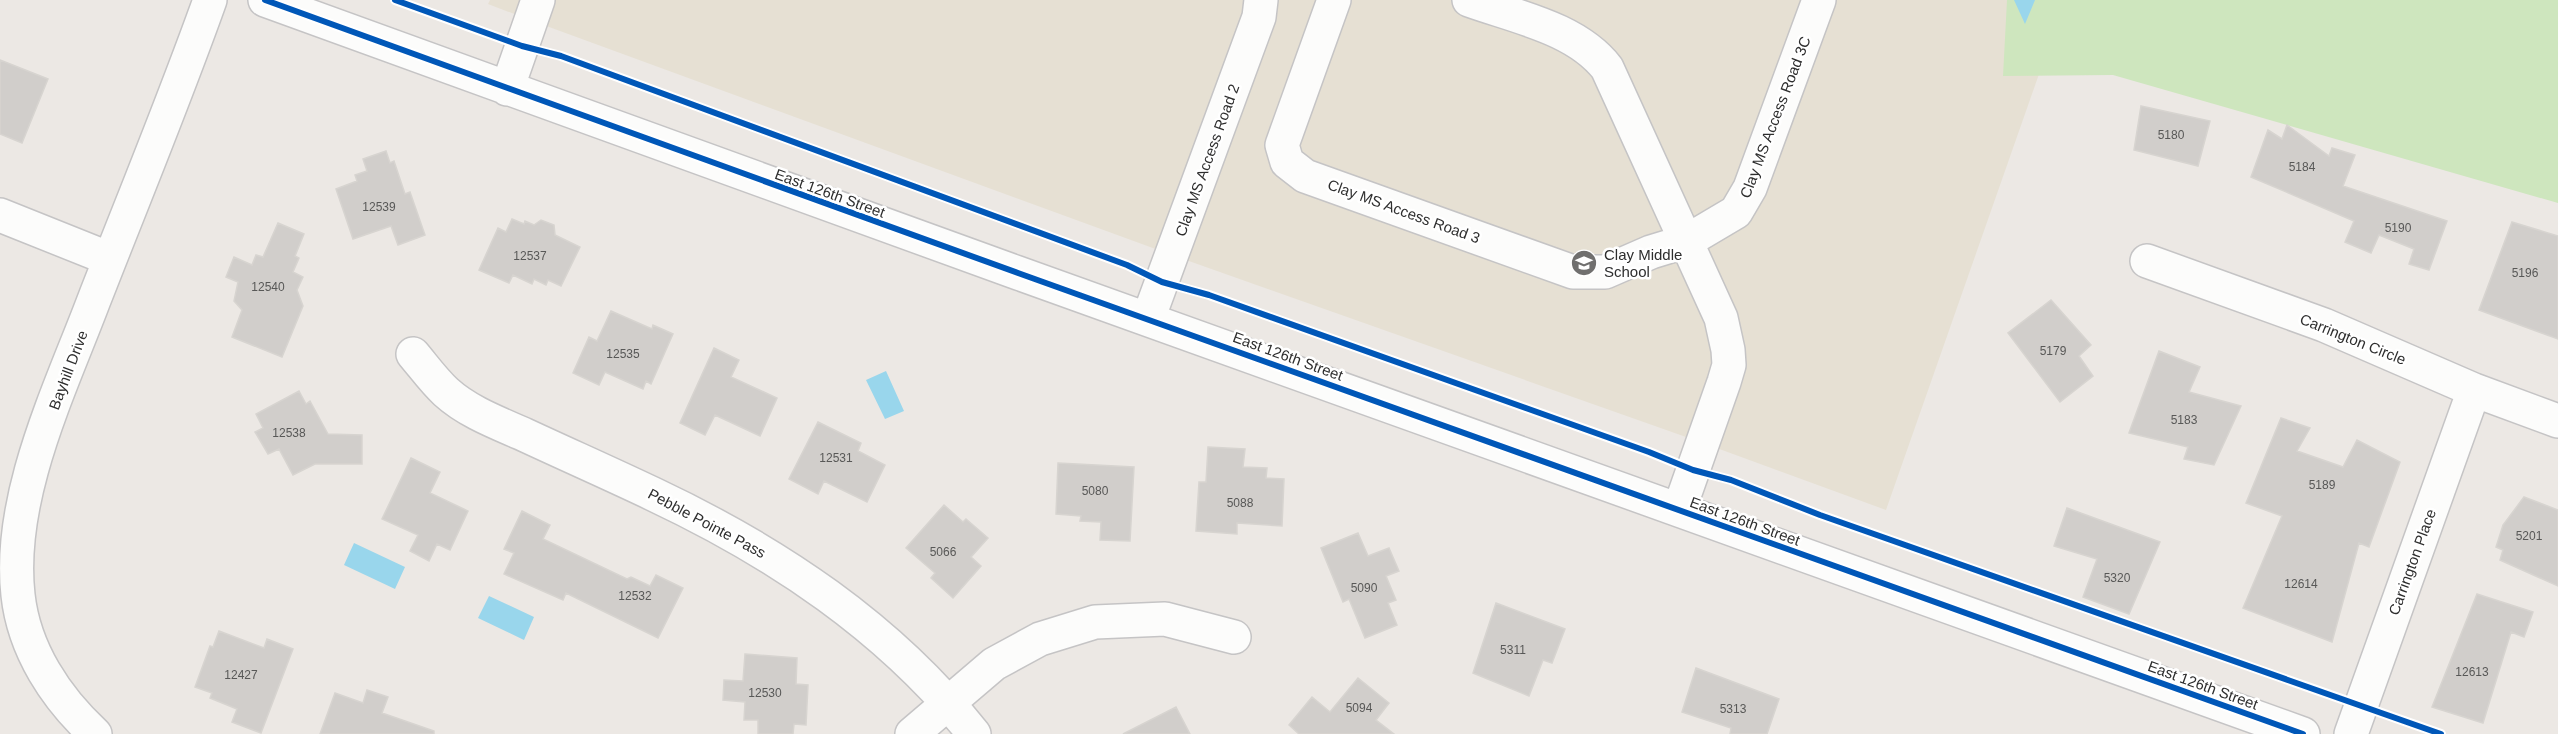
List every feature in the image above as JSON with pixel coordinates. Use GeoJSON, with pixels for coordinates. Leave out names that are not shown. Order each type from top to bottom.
{"type":"FeatureCollection","features":[{"type":"Feature","properties":{"kind":"street","name":"Bayhill Drive"},"geometry":{"type":"LineString","coordinates":[[95,734],[77,718],[55,691],[34,652],[23,623],[18,594],[16,543],[29,478],[55,402],[210,0]]}},
{"type":"Feature","properties":{"kind":"street","name":"East 126th Street"},"geometry":{"type":"LineString","coordinates":[[265,0],[2303,734]]}},
{"type":"Feature","properties":{"kind":"street"},"geometry":{"type":"LineString","coordinates":[[507,89],[538,0]]}},
{"type":"Feature","properties":{"kind":"street","name":"Clay MS Access Road 2"},"geometry":{"type":"LineString","coordinates":[[1148,319],[1259,17],[1261,0]]}},
{"type":"Feature","properties":{"kind":"street","name":"Clay MS Access Road 3"},"geometry":{"type":"LineString","coordinates":[[1334,0],[1282,145],[1287,162],[1294,170],[1305,176],[1572,272],[1605,272],[1669,245],[1687,242]]}},
{"type":"Feature","properties":{"kind":"street"},"geometry":{"type":"LineString","coordinates":[[1469,0],[1571,37],[1596,54],[1607,68],[1721,318],[1729,365],[1678,510]]}},
{"type":"Feature","properties":{"kind":"street","name":"Clay MS Access Road 3C"},"geometry":{"type":"LineString","coordinates":[[1687,242],[1736,212],[1744,203],[1819,0]]}},
{"type":"Feature","properties":{"kind":"street"},"geometry":{"type":"LineString","coordinates":[[0,215],[110,259]]}},
{"type":"Feature","properties":{"kind":"street","name":"Carrington Circle"},"geometry":{"type":"LineString","coordinates":[[2147,261],[2324,326],[2474,390],[2558,420]]}},
{"type":"Feature","properties":{"kind":"street","name":"Pebble Pointe Pass"},"geometry":{"type":"LineString","coordinates":[[413,354],[446,392],[477,413],[656,495],[745,541],[803,577],[860,618],[914,669],[974,734]]}},
{"type":"Feature","properties":{"kind":"street","name":"Carrington Place"},"geometry":{"type":"LineString","coordinates":[[2351,734],[2474,390]]}},
{"type":"Feature","properties":{"kind":"street"},"geometry":{"type":"LineString","coordinates":[[912,734],[994,664],[1040,639],[1095,622],[1166,619],[1234,637]]}},
{"type":"Feature","properties":{"kind":"shaded area","name":"Clay Middle School"},"geometry":{"type":"Polygon","coordinates":[[[490,0],[2065,0],[1886,510],[1172,255],[530,20],[488,4],[490,0]]]}},
{"type":"Feature","properties":{"kind":"green space"},"geometry":{"type":"Polygon","coordinates":[[[2007,0],[2558,0],[2558,203],[2113,75],[2003,76],[2007,0]]]}},
{"type":"Feature","properties":{"kind":"water"},"geometry":{"type":"Polygon","coordinates":[[[2014,0],[2035,0],[2025,24],[2014,0]]]}},
{"type":"Feature","properties":{"kind":"water"},"geometry":{"type":"Polygon","coordinates":[[[886,371],[904,411],[885,419],[866,380],[886,371]]]}},
{"type":"Feature","properties":{"kind":"water"},"geometry":{"type":"Polygon","coordinates":[[[354,543],[405,567],[395,589],[344,565],[354,543]]]}},
{"type":"Feature","properties":{"kind":"water"},"geometry":{"type":"Polygon","coordinates":[[[489,596],[534,617],[524,640],[478,618],[489,596]]]}},
{"type":"Feature","properties":{"kind":"building"},"geometry":{"type":"Polygon","coordinates":[[[0,60],[48,79],[22,143],[0,134],[0,60]]]}},
{"type":"Feature","properties":{"kind":"building"},"geometry":{"type":"Polygon","coordinates":[[[2141,106],[2210,121],[2198,166],[2134,150],[2141,106]]]}},
{"type":"Feature","properties":{"kind":"building"},"geometry":{"type":"Polygon","coordinates":[[[2287,125],[2329,156],[2332,148],[2355,155],[2343,186],[2447,221],[2429,270],[2409,264],[2414,249],[2379,235],[2371,253],[2345,242],[2354,221],[2251,177],[2268,130],[2282,139],[2287,125]]]}},
{"type":"Feature","properties":{"kind":"building"},"geometry":{"type":"Polygon","coordinates":[[[386,151],[390,163],[394,161],[405,194],[410,192],[425,235],[398,245],[391,226],[353,239],[336,189],[357,181],[355,175],[367,171],[363,159],[386,151]]]}},
{"type":"Feature","properties":{"kind":"building"},"geometry":{"type":"Polygon","coordinates":[[[512,219],[524,224],[525,221],[534,225],[541,220],[554,225],[555,235],[580,247],[561,286],[548,280],[546,285],[534,279],[532,284],[513,275],[509,283],[479,270],[498,228],[506,232],[512,219]]]}},
{"type":"Feature","properties":{"kind":"building"},"geometry":{"type":"Polygon","coordinates":[[[2512,222],[2558,236],[2558,339],[2479,310],[2512,222]]]}},
{"type":"Feature","properties":{"kind":"building"},"geometry":{"type":"Polygon","coordinates":[[[278,223],[304,234],[295,256],[299,258],[293,272],[303,277],[297,290],[303,306],[282,357],[232,337],[242,310],[234,301],[238,282],[226,277],[234,257],[252,265],[256,255],[263,257],[278,223]]]}},
{"type":"Feature","properties":{"kind":"building"},"geometry":{"type":"Polygon","coordinates":[[[2051,300],[2091,345],[2079,356],[2093,376],[2060,402],[2008,333],[2051,300]]]}},
{"type":"Feature","properties":{"kind":"building"},"geometry":{"type":"Polygon","coordinates":[[[611,311],[652,329],[653,325],[673,334],[651,384],[646,381],[643,389],[605,372],[599,385],[573,373],[589,337],[597,341],[611,311]]]}},
{"type":"Feature","properties":{"kind":"building"},"geometry":{"type":"Polygon","coordinates":[[[714,348],[739,360],[731,377],[777,398],[760,436],[715,415],[705,435],[680,423],[714,348]]]}},
{"type":"Feature","properties":{"kind":"building"},"geometry":{"type":"Polygon","coordinates":[[[2159,351],[2200,367],[2189,392],[2241,406],[2214,465],[2184,459],[2188,447],[2129,433],[2159,351]]]}},
{"type":"Feature","properties":{"kind":"building"},"geometry":{"type":"Polygon","coordinates":[[[299,391],[306,404],[310,401],[328,434],[362,435],[362,464],[315,464],[293,475],[279,449],[268,454],[255,432],[263,428],[256,414],[299,391]]]}},
{"type":"Feature","properties":{"kind":"building"},"geometry":{"type":"Polygon","coordinates":[[[2281,418],[2310,428],[2297,451],[2343,467],[2357,440],[2400,462],[2369,547],[2359,543],[2332,642],[2243,608],[2282,516],[2246,503],[2281,418]]]}},
{"type":"Feature","properties":{"kind":"building"},"geometry":{"type":"Polygon","coordinates":[[[818,422],[861,443],[858,451],[885,465],[867,502],[824,481],[818,494],[789,479],[818,422]]]}},
{"type":"Feature","properties":{"kind":"building"},"geometry":{"type":"Polygon","coordinates":[[[1208,447],[1245,449],[1243,467],[1267,468],[1266,478],[1284,479],[1282,526],[1237,523],[1237,534],[1196,531],[1199,482],[1206,482],[1208,447]]]}},
{"type":"Feature","properties":{"kind":"building"},"geometry":{"type":"Polygon","coordinates":[[[411,458],[440,472],[430,493],[468,511],[450,550],[437,544],[429,561],[410,551],[418,535],[382,519],[411,458]]]}},
{"type":"Feature","properties":{"kind":"building"},"geometry":{"type":"Polygon","coordinates":[[[1058,463],[1134,467],[1130,541],[1100,540],[1101,522],[1080,521],[1081,516],[1056,514],[1058,463]]]}},
{"type":"Feature","properties":{"kind":"building"},"geometry":{"type":"Polygon","coordinates":[[[2524,497],[2558,510],[2558,586],[2500,560],[2503,550],[2496,547],[2503,525],[2524,497]]]}},
{"type":"Feature","properties":{"kind":"building"},"geometry":{"type":"Polygon","coordinates":[[[944,505],[963,522],[966,519],[988,538],[971,557],[981,566],[953,598],[931,578],[935,573],[906,548],[944,505]]]}},
{"type":"Feature","properties":{"kind":"building"},"geometry":{"type":"Polygon","coordinates":[[[2067,508],[2160,542],[2129,614],[2083,597],[2097,559],[2054,546],[2067,508]]]}},
{"type":"Feature","properties":{"kind":"building"},"geometry":{"type":"Polygon","coordinates":[[[522,511],[550,525],[543,539],[627,579],[631,577],[650,586],[656,575],[683,588],[658,638],[566,593],[563,600],[504,574],[514,553],[504,549],[522,511]]]}},
{"type":"Feature","properties":{"kind":"building"},"geometry":{"type":"Polygon","coordinates":[[[1358,533],[1368,556],[1389,548],[1399,571],[1386,576],[1396,600],[1388,603],[1397,625],[1365,638],[1349,599],[1343,602],[1321,548],[1358,533]]]}},
{"type":"Feature","properties":{"kind":"building"},"geometry":{"type":"Polygon","coordinates":[[[2477,594],[2533,612],[2524,637],[2511,632],[2483,723],[2432,707],[2477,594]]]}},
{"type":"Feature","properties":{"kind":"building"},"geometry":{"type":"Polygon","coordinates":[[[1496,603],[1565,629],[1552,663],[1543,660],[1529,696],[1473,673],[1496,603]]]}},
{"type":"Feature","properties":{"kind":"building"},"geometry":{"type":"Polygon","coordinates":[[[219,631],[264,648],[267,639],[293,649],[261,733],[232,722],[237,709],[210,698],[212,693],[195,687],[210,646],[213,647],[219,631]]]}},
{"type":"Feature","properties":{"kind":"building"},"geometry":{"type":"Polygon","coordinates":[[[745,654],[797,658],[796,684],[808,685],[806,725],[794,724],[793,734],[758,734],[758,720],[744,720],[745,702],[723,700],[724,680],[743,681],[745,654]]]}},
{"type":"Feature","properties":{"kind":"building"},"geometry":{"type":"Polygon","coordinates":[[[1696,668],[1779,699],[1767,734],[1730,734],[1731,728],[1682,712],[1696,668]]]}},
{"type":"Feature","properties":{"kind":"building"},"geometry":{"type":"Polygon","coordinates":[[[1358,678],[1389,703],[1376,720],[1394,734],[1299,734],[1289,725],[1312,697],[1330,712],[1358,678]]]}},
{"type":"Feature","properties":{"kind":"building"},"geometry":{"type":"Polygon","coordinates":[[[367,690],[388,697],[382,713],[434,731],[434,734],[320,734],[335,693],[363,703],[367,690]]]}},
{"type":"Feature","properties":{"kind":"building"},"geometry":{"type":"Polygon","coordinates":[[[1176,707],[1190,734],[1123,734],[1176,707]]]}},
{"type":"Feature","properties":{"kind":"cycle path"},"geometry":{"type":"LineString","coordinates":[[265,0],[2303,734]]}},
{"type":"Feature","properties":{"kind":"cycle path"},"geometry":{"type":"LineString","coordinates":[[395,0],[522,46],[561,56],[1127,265],[1162,282],[1209,295],[1649,452],[1693,470],[1731,480],[1820,515],[2441,734]]}},
{"type":"Feature","properties":{"kind":"place","name":"Clay Middle School"},"geometry":{"type":"Point","coordinates":[1584,263]}}]}
